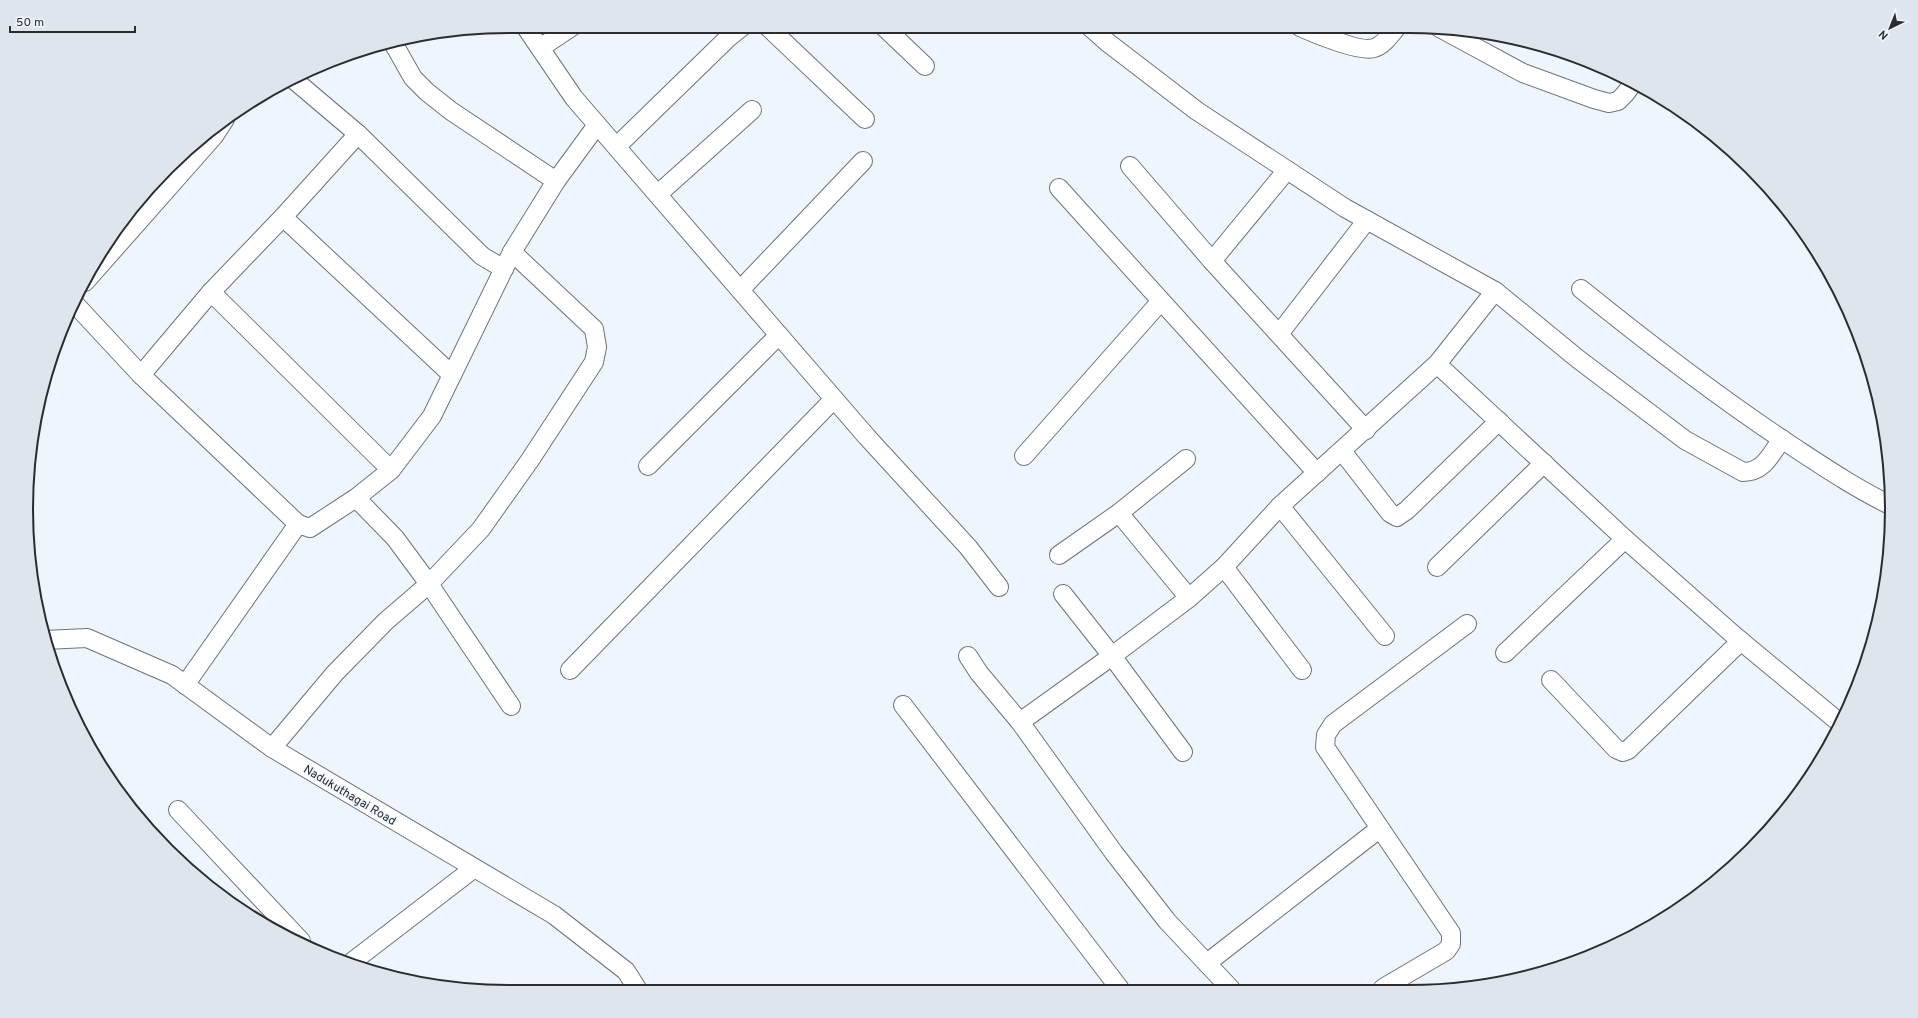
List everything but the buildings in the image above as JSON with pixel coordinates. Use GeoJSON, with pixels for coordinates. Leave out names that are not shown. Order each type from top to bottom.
{"type":"FeatureCollection","features":[{"type":"Feature","properties":{"kind":"street"},"geometry":{"type":"LineString","coordinates":[[530,33],[574,98],[834,399],[968,547],[1000,587]]}},
{"type":"Feature","properties":{"kind":"street"},"geometry":{"type":"LineString","coordinates":[[540,48],[562,33]]}},
{"type":"Feature","properties":{"kind":"street"},"geometry":{"type":"LineString","coordinates":[[617,146],[734,33]]}},
{"type":"Feature","properties":{"kind":"street"},"geometry":{"type":"LineString","coordinates":[[774,33],[865,119]]}},
{"type":"Feature","properties":{"kind":"street"},"geometry":{"type":"LineString","coordinates":[[890,33],[925,66]]}},
{"type":"Feature","properties":{"kind":"street"},"geometry":{"type":"LineString","coordinates":[[1097,33],[1197,112],[1345,208],[1495,291],[1578,359],[1685,440],[1743,472],[1753,472],[1761,468],[1782,439]]}},
{"type":"Feature","properties":{"kind":"street"},"geometry":{"type":"LineString","coordinates":[[1314,33],[1365,49],[1375,48],[1383,43],[1392,33]]}},
{"type":"Feature","properties":{"kind":"street"},"geometry":{"type":"LineString","coordinates":[[1454,35],[1524,73],[1594,99],[1609,103],[1618,101],[1630,87]]}},
{"type":"Feature","properties":{"kind":"street"},"geometry":{"type":"LineString","coordinates":[[395,47],[413,78],[427,92],[451,111],[556,181]]}},
{"type":"Feature","properties":{"kind":"street"},"geometry":{"type":"LineString","coordinates":[[297,82],[358,134],[482,256],[504,268]]}},
{"type":"Feature","properties":{"kind":"street"},"geometry":{"type":"LineString","coordinates":[[658,194],[752,110]]}},
{"type":"Feature","properties":{"kind":"street"},"geometry":{"type":"LineString","coordinates":[[78,307],[140,374],[298,524],[310,528],[356,498],[390,470],[432,416],[512,252],[556,181],[597,125]]}},
{"type":"Feature","properties":{"kind":"street"},"geometry":{"type":"LineString","coordinates":[[102,262],[215,134]]}},
{"type":"Feature","properties":{"kind":"street"},"geometry":{"type":"LineString","coordinates":[[140,374],[211,292],[283,217],[358,134]]}},
{"type":"Feature","properties":{"kind":"street"},"geometry":{"type":"LineString","coordinates":[[740,290],[863,161]]}},
{"type":"Feature","properties":{"kind":"street"},"geometry":{"type":"LineString","coordinates":[[1130,166],[1212,261],[1366,430]]}},
{"type":"Feature","properties":{"kind":"street"},"geometry":{"type":"LineString","coordinates":[[1212,261],[1287,170]]}},
{"type":"Feature","properties":{"kind":"street"},"geometry":{"type":"LineString","coordinates":[[1059,188],[1317,473]]}},
{"type":"Feature","properties":{"kind":"street"},"geometry":{"type":"LineString","coordinates":[[283,217],[452,375]]}},
{"type":"Feature","properties":{"kind":"street"},"geometry":{"type":"LineString","coordinates":[[1279,334],[1367,220]]}},
{"type":"Feature","properties":{"kind":"street"},"geometry":{"type":"LineString","coordinates":[[272,748],[335,673],[381,626],[430,584],[481,529],[530,460],[594,362],[597,347],[594,329],[512,252]]}},
{"type":"Feature","properties":{"kind":"street"},"geometry":{"type":"LineString","coordinates":[[1581,289],[1644,340],[1742,412],[1860,490],[1885,502]]}},
{"type":"Feature","properties":{"kind":"street"},"geometry":{"type":"LineString","coordinates":[[1020,722],[1112,656],[1188,598],[1224,567],[1280,506],[1438,364],[1495,291]]}},
{"type":"Feature","properties":{"kind":"street"},"geometry":{"type":"LineString","coordinates":[[211,292],[390,470]]}},
{"type":"Feature","properties":{"kind":"street"},"geometry":{"type":"LineString","coordinates":[[1024,456],[1161,301]]}},
{"type":"Feature","properties":{"kind":"street"},"geometry":{"type":"LineString","coordinates":[[648,466],[779,335]]}},
{"type":"Feature","properties":{"kind":"street"},"geometry":{"type":"LineString","coordinates":[[1438,364],[1625,539],[1741,642],[1836,719]]}},
{"type":"Feature","properties":{"kind":"street"},"geometry":{"type":"LineString","coordinates":[[570,670],[834,399]]}},
{"type":"Feature","properties":{"kind":"street"},"geometry":{"type":"LineString","coordinates":[[1342,451],[1390,513],[1397,517],[1407,510],[1498,421]]}},
{"type":"Feature","properties":{"kind":"street"},"geometry":{"type":"LineString","coordinates":[[1059,556],[1119,513],[1186,459]]}},
{"type":"Feature","properties":{"kind":"street"},"geometry":{"type":"LineString","coordinates":[[1437,567],[1544,463]]}},
{"type":"Feature","properties":{"kind":"street"},"geometry":{"type":"LineString","coordinates":[[356,498],[395,538],[430,584],[511,706]]}},
{"type":"Feature","properties":{"kind":"street"},"geometry":{"type":"LineString","coordinates":[[1280,506],[1385,636]]}},
{"type":"Feature","properties":{"kind":"street"},"geometry":{"type":"LineString","coordinates":[[1119,513],[1188,598]]}},
{"type":"Feature","properties":{"kind":"street"},"geometry":{"type":"LineString","coordinates":[[185,685],[298,524]]}},
{"type":"Feature","properties":{"kind":"street"},"geometry":{"type":"LineString","coordinates":[[1505,654],[1625,539]]}},
{"type":"Feature","properties":{"kind":"street"},"geometry":{"type":"LineString","coordinates":[[1224,567],[1302,670]]}},
{"type":"Feature","properties":{"kind":"street"},"geometry":{"type":"LineString","coordinates":[[1063,594],[1112,656],[1183,752]]}},
{"type":"Feature","properties":{"kind":"street"},"geometry":{"type":"LineString","coordinates":[[1388,985],[1446,951],[1451,944],[1451,933],[1379,829],[1325,747],[1326,735],[1332,724],[1467,624]]}},
{"type":"Feature","properties":{"kind":"street","name":"Nadukuthagai Road"},"geometry":{"type":"LineString","coordinates":[[51,640],[87,638],[172,675],[272,748],[554,916],[626,971],[635,985]]}},
{"type":"Feature","properties":{"kind":"street"},"geometry":{"type":"LineString","coordinates":[[1551,680],[1616,749],[1623,752],[1628,750],[1741,642]]}},
{"type":"Feature","properties":{"kind":"street"},"geometry":{"type":"LineString","coordinates":[[968,656],[979,673],[1020,722],[1119,860],[1167,921],[1227,985]]}},
{"type":"Feature","properties":{"kind":"street"},"geometry":{"type":"LineString","coordinates":[[903,705],[1117,985]]}},
{"type":"Feature","properties":{"kind":"street"},"geometry":{"type":"LineString","coordinates":[[178,810],[294,934]]}},
{"type":"Feature","properties":{"kind":"street"},"geometry":{"type":"LineString","coordinates":[[1207,963],[1379,829]]}},
{"type":"Feature","properties":{"kind":"street"},"geometry":{"type":"LineString","coordinates":[[355,960],[473,869]]}}]}
